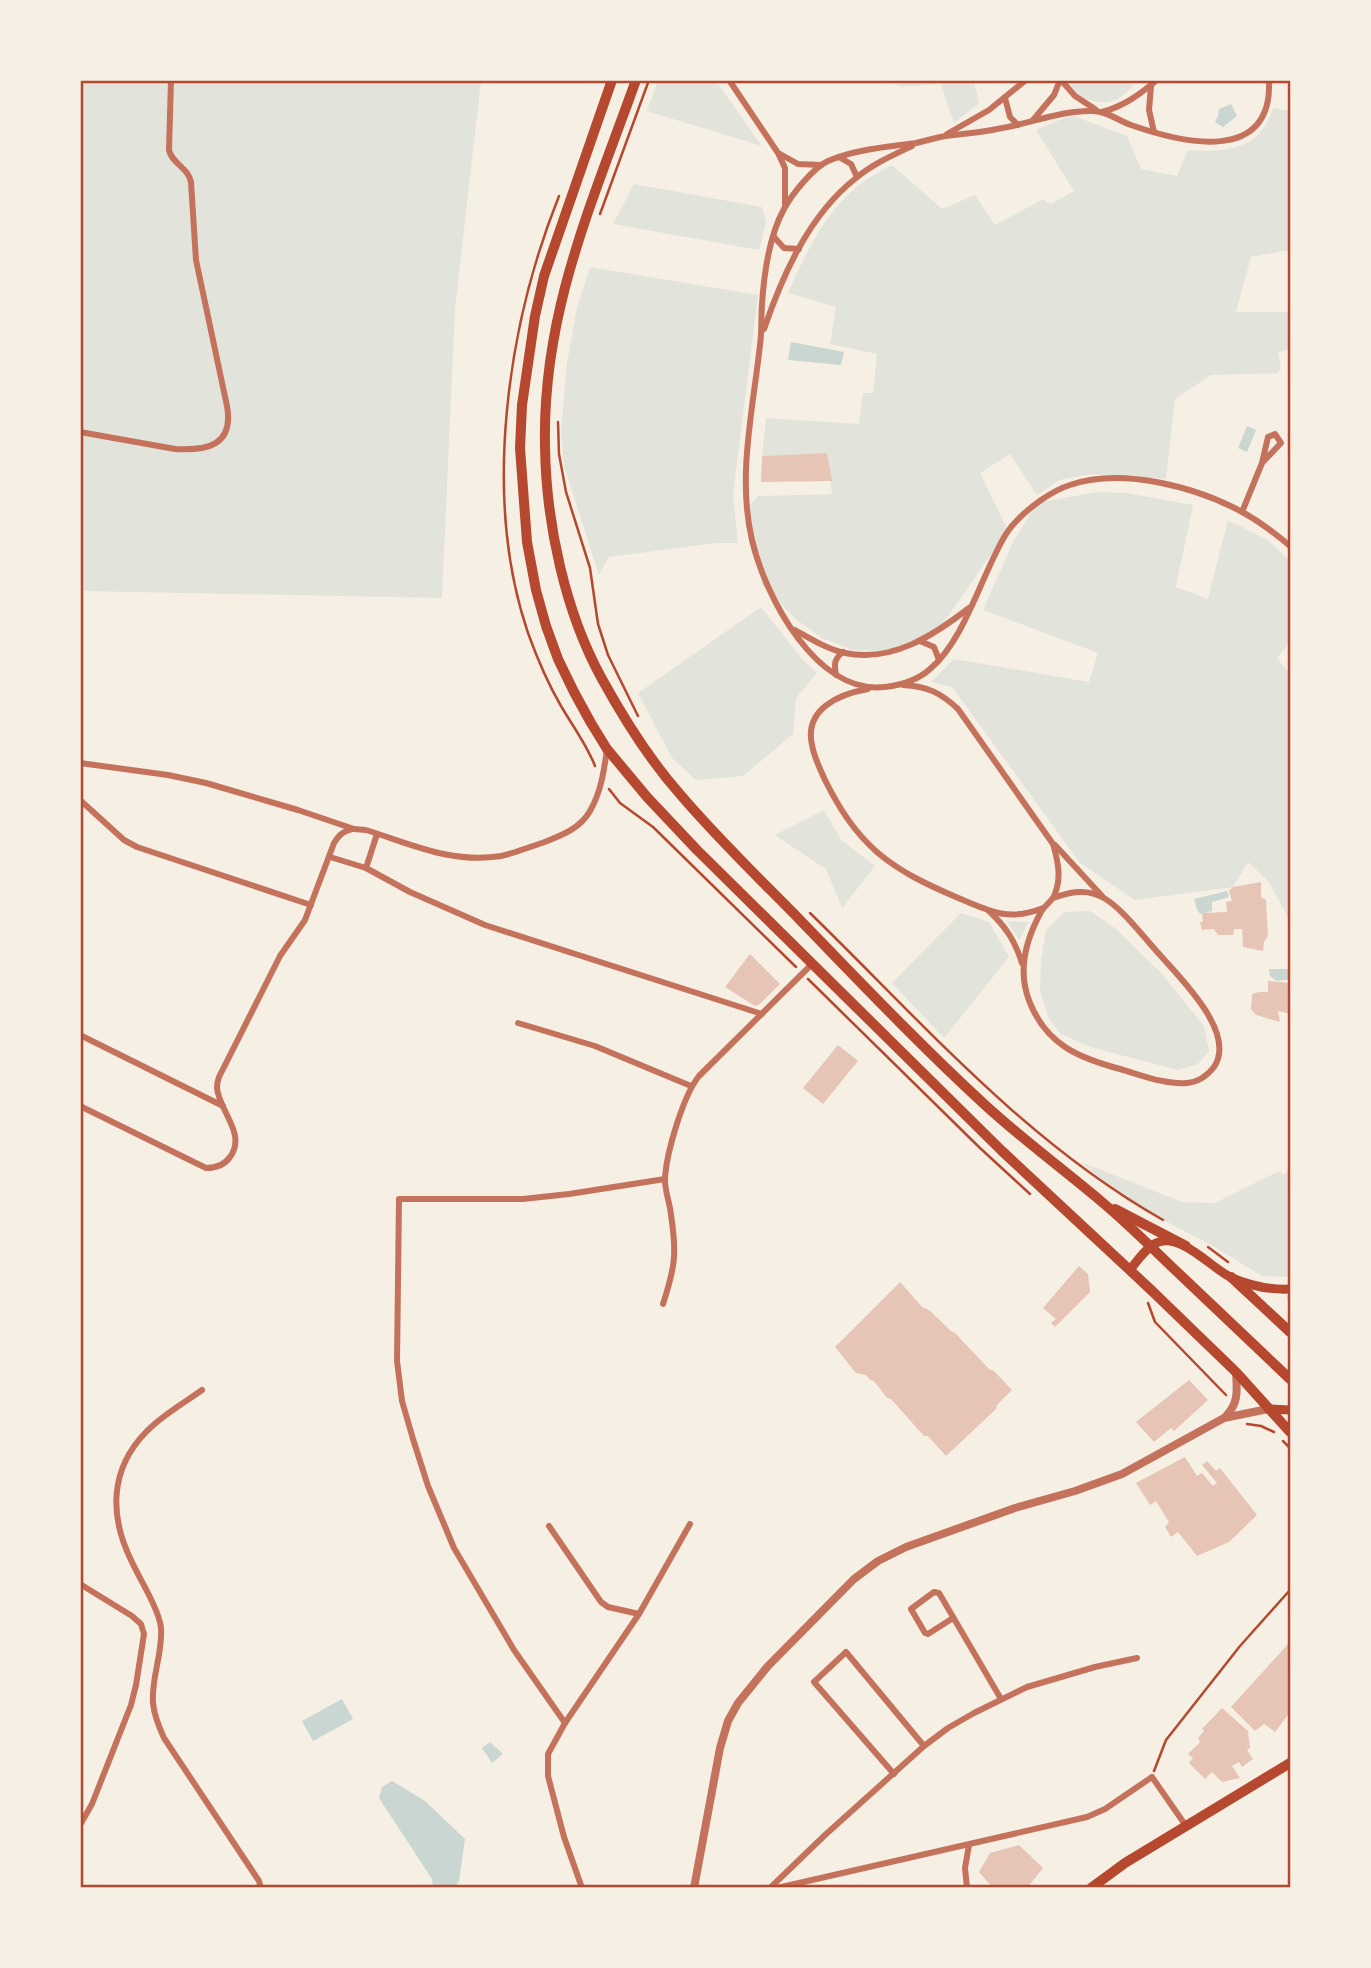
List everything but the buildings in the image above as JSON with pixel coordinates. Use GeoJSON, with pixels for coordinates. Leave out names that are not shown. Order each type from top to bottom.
{"type":"FeatureCollection","features":[{"type":"Feature","properties":{"kind":"main road"},"geometry":{"type":"LineString","coordinates":[[612,80],[544,276],[522,405],[520,448],[527,542],[546,626],[574,692],[607,749],[689,842],[1002,1151],[1236,1372],[1268,1409],[1287,1437]]}},
{"type":"Feature","properties":{"kind":"main road"},"geometry":{"type":"LineString","coordinates":[[636,80],[565,282],[548,368],[545,408],[548,496],[555,539],[565,584],[602,679],[654,763],[715,833],[985,1105],[1102,1202],[1290,1379]]}},
{"type":"Feature","properties":{"kind":"main road"},"geometry":{"type":"LineString","coordinates":[[1102,1202],[1186,1246],[1231,1278],[1290,1332]]}},
{"type":"Feature","properties":{"kind":"main road"},"geometry":{"type":"LineString","coordinates":[[1130,1270],[1151,1247],[1163,1241],[1186,1246]]}},
{"type":"Feature","properties":{"kind":"main road"},"geometry":{"type":"LineString","coordinates":[[1231,1278],[1263,1287],[1290,1289]]}},
{"type":"Feature","properties":{"kind":"main road"},"geometry":{"type":"LineString","coordinates":[[1268,1409],[1290,1410]]}},
{"type":"Feature","properties":{"kind":"main road"},"geometry":{"type":"LineString","coordinates":[[1091,1888],[1125,1863],[1290,1763]]}},
{"type":"Feature","properties":{"kind":"street"},"geometry":{"type":"LineString","coordinates":[[80,432],[190,450],[216,444],[228,429],[227,406],[196,260],[191,182],[189,174],[175,162],[169,150],[172,80]]}},
{"type":"Feature","properties":{"kind":"street"},"geometry":{"type":"LineString","coordinates":[[729,80],[778,153],[786,175],[785,206],[774,237],[762,304],[761,338],[748,454],[746,508],[755,554],[774,599],[808,650],[836,675],[847,681],[875,688]]}},
{"type":"Feature","properties":{"kind":"street"},"geometry":{"type":"LineString","coordinates":[[942,137],[971,122],[1005,99],[1026,80]]}},
{"type":"Feature","properties":{"kind":"street"},"geometry":{"type":"LineString","coordinates":[[1032,121],[1054,95],[1061,80],[1075,96],[1124,123],[1193,141],[1229,141],[1245,135],[1258,124],[1266,111],[1269,80]]}},
{"type":"Feature","properties":{"kind":"street"},"geometry":{"type":"LineString","coordinates":[[785,206],[821,165],[839,157],[1065,114],[1118,108],[1154,83]]}},
{"type":"Feature","properties":{"kind":"street"},"geometry":{"type":"LineString","coordinates":[[1154,83],[1149,110],[1154,132]]}},
{"type":"Feature","properties":{"kind":"street"},"geometry":{"type":"LineString","coordinates":[[1005,99],[1010,117],[1018,125]]}},
{"type":"Feature","properties":{"kind":"street"},"geometry":{"type":"LineString","coordinates":[[761,338],[783,280],[810,230],[833,198],[877,163],[919,142]]}},
{"type":"Feature","properties":{"kind":"street"},"geometry":{"type":"LineString","coordinates":[[778,153],[798,164],[821,165]]}},
{"type":"Feature","properties":{"kind":"street"},"geometry":{"type":"LineString","coordinates":[[839,157],[851,164],[857,177]]}},
{"type":"Feature","properties":{"kind":"street"},"geometry":{"type":"LineString","coordinates":[[774,237],[784,248],[799,249]]}},
{"type":"Feature","properties":{"kind":"street"},"geometry":{"type":"LineString","coordinates":[[1242,512],[1262,463]]}},
{"type":"Feature","properties":{"kind":"street"},"geometry":{"type":"LineString","coordinates":[[900,685],[930,670],[950,646],[1008,530],[1037,503],[1070,484],[1112,478],[1136,479],[1185,489],[1242,512],[1267,527],[1290,546]]}},
{"type":"Feature","properties":{"kind":"street"},"geometry":{"type":"LineString","coordinates":[[793,629],[843,652],[889,652],[920,642],[971,607]]}},
{"type":"Feature","properties":{"kind":"street"},"geometry":{"type":"LineString","coordinates":[[920,642],[934,647],[939,660]]}},
{"type":"Feature","properties":{"kind":"street"},"geometry":{"type":"LineString","coordinates":[[836,675],[835,661],[843,652]]}},
{"type":"Feature","properties":{"kind":"street"},"geometry":{"type":"LineString","coordinates":[[989,911],[1011,934],[1023,965],[1030,1002],[1038,1019],[1055,1040],[1078,1055],[1096,1062],[1168,1082],[1199,1080],[1210,1073],[1217,1063],[1217,1034],[1203,1007],[1136,928],[1104,899],[1053,844],[958,709],[939,693],[927,688],[900,685],[843,694],[831,701],[821,709],[814,721],[811,744],[834,798],[860,836],[910,877],[989,911],[1017,915],[1043,908]]}},
{"type":"Feature","properties":{"kind":"street"},"geometry":{"type":"LineString","coordinates":[[80,763],[206,783],[433,853],[476,858],[502,856],[575,828],[590,812],[602,781],[607,749]]}},
{"type":"Feature","properties":{"kind":"street"},"geometry":{"type":"LineString","coordinates":[[80,800],[124,840],[137,847],[311,905]]}},
{"type":"Feature","properties":{"kind":"street"},"geometry":{"type":"LineString","coordinates":[[80,1106],[206,1168],[224,1164],[232,1155],[235,1144],[234,1133],[216,1085],[219,1077],[280,956],[305,920],[339,835],[354,829]]}},
{"type":"Feature","properties":{"kind":"street"},"geometry":{"type":"LineString","coordinates":[[366,868],[377,834]]}},
{"type":"Feature","properties":{"kind":"street"},"geometry":{"type":"LineString","coordinates":[[1053,844],[1059,872],[1053,898]]}},
{"type":"Feature","properties":{"kind":"street"},"geometry":{"type":"LineString","coordinates":[[330,857],[366,868],[422,898],[485,925],[762,1014]]}},
{"type":"Feature","properties":{"kind":"street"},"geometry":{"type":"LineString","coordinates":[[1023,965],[1027,942],[1043,908],[1053,898],[1078,891],[1104,899]]}},
{"type":"Feature","properties":{"kind":"street"},"geometry":{"type":"LineString","coordinates":[[663,1304],[672,1278],[676,1251],[665,1179],[678,1123],[691,1086],[812,964]]}},
{"type":"Feature","properties":{"kind":"street"},"geometry":{"type":"LineString","coordinates":[[518,1023],[594,1046],[691,1086]]}},
{"type":"Feature","properties":{"kind":"street"},"geometry":{"type":"LineString","coordinates":[[80,1035],[223,1106]]}},
{"type":"Feature","properties":{"kind":"street"},"geometry":{"type":"LineString","coordinates":[[565,1723],[514,1650],[454,1548],[428,1486],[413,1439],[402,1401],[397,1361],[399,1199],[523,1199],[665,1179]]}},
{"type":"Feature","properties":{"kind":"street"},"geometry":{"type":"LineString","coordinates":[[1233,1413],[1237,1399],[1236,1372]]}},
{"type":"Feature","properties":{"kind":"street"},"geometry":{"type":"LineString","coordinates":[[202,1390],[148,1430],[134,1447],[123,1467],[115,1509],[124,1547],[158,1615],[161,1628],[153,1702],[156,1719],[164,1738],[259,1881],[261,1888]]}},
{"type":"Feature","properties":{"kind":"street"},"geometry":{"type":"LineString","coordinates":[[694,1888],[720,1748],[728,1721],[738,1703],[768,1666],[853,1579],[878,1561],[906,1547],[1122,1474],[1233,1413],[1268,1409]]}},
{"type":"Feature","properties":{"kind":"street"},"geometry":{"type":"LineString","coordinates":[[582,1888],[564,1837],[548,1776],[548,1754],[565,1723],[639,1614],[690,1524]]}},
{"type":"Feature","properties":{"kind":"street"},"geometry":{"type":"LineString","coordinates":[[549,1526],[601,1602],[608,1607],[639,1614]]}},
{"type":"Feature","properties":{"kind":"street"},"geometry":{"type":"LineString","coordinates":[[80,1584],[132,1616],[141,1624],[144,1634],[131,1704],[92,1804],[80,1825]]}},
{"type":"Feature","properties":{"kind":"street"},"geometry":{"type":"LineString","coordinates":[[953,1618],[928,1634],[911,1609],[937,1592],[953,1618],[1001,1699]]}},
{"type":"Feature","properties":{"kind":"street"},"geometry":{"type":"LineString","coordinates":[[894,1774],[814,1682],[846,1652],[924,1746]]}},
{"type":"Feature","properties":{"kind":"street"},"geometry":{"type":"LineString","coordinates":[[770,1888],[924,1746],[948,1728],[1027,1687],[1137,1658]]}},
{"type":"Feature","properties":{"kind":"street"},"geometry":{"type":"LineString","coordinates":[[777,1888],[1087,1817],[1104,1810],[1152,1777],[1186,1826]]}},
{"type":"Feature","properties":{"kind":"street"},"geometry":{"type":"LineString","coordinates":[[967,1888],[965,1868],[969,1846]]}},
{"type":"Feature","properties":{"kind":"path"},"geometry":{"type":"LineString","coordinates":[[599,217],[649,80]]}},
{"type":"Feature","properties":{"kind":"path"},"geometry":{"type":"LineString","coordinates":[[563,187],[546,228],[522,313],[507,402],[504,446],[508,544],[527,631],[542,668],[594,763],[597,774],[620,803],[653,827],[980,1148],[1034,1197]]}},
{"type":"Feature","properties":{"kind":"path"},"geometry":{"type":"LineString","coordinates":[[558,421],[559,454],[566,492],[590,568],[598,624],[608,655],[640,720]]}},
{"type":"Feature","properties":{"kind":"path"},"geometry":{"type":"LineString","coordinates":[[804,907],[959,1063],[1012,1111],[1127,1200],[1171,1225]]}},
{"type":"Feature","properties":{"kind":"path"},"geometry":{"type":"LineString","coordinates":[[1201,1243],[1233,1266]]}},
{"type":"Feature","properties":{"kind":"path"},"geometry":{"type":"LineString","coordinates":[[1290,1289],[1290,1308]]}},
{"type":"Feature","properties":{"kind":"path"},"geometry":{"type":"LineString","coordinates":[[1141,1297],[1148,1304],[1155,1322],[1225,1394],[1228,1407],[1242,1423],[1261,1426],[1275,1433]]}},
{"type":"Feature","properties":{"kind":"path"},"geometry":{"type":"LineString","coordinates":[[1287,1437],[1290,1448]]}},
{"type":"Feature","properties":{"kind":"path"},"geometry":{"type":"LineString","coordinates":[[1152,1777],[1166,1740],[1240,1646],[1290,1590]]}},
{"type":"Feature","properties":{"kind":"shaded area"},"geometry":{"type":"Polygon","coordinates":[[[81,81],[481,81],[455,309],[442,598],[81,591],[81,81]]]}},
{"type":"Feature","properties":{"kind":"shaded area"},"geometry":{"type":"Polygon","coordinates":[[[658,81],[716,81],[762,146],[647,111],[658,81]]]}},
{"type":"Feature","properties":{"kind":"shaded area"},"geometry":{"type":"Polygon","coordinates":[[[888,81],[974,81],[979,103],[954,123],[941,84],[900,87],[888,81]]]}},
{"type":"Feature","properties":{"kind":"shaded area"},"geometry":{"type":"Polygon","coordinates":[[[1069,81],[1137,81],[1114,101],[1099,102],[1084,98],[1069,81]]]}},
{"type":"Feature","properties":{"kind":"shaded area"},"geometry":{"type":"Polygon","coordinates":[[[1231,104],[1237,116],[1223,127],[1215,122],[1219,109],[1231,104]]]}},
{"type":"Feature","properties":{"kind":"shaded area"},"geometry":{"type":"Polygon","coordinates":[[[1274,108],[1290,111],[1290,250],[1251,257],[1236,312],[1290,312],[1290,349],[1278,352],[1281,368],[1277,373],[1211,375],[1175,399],[1166,479],[1092,474],[1059,480],[1037,495],[1010,454],[980,473],[1008,530],[944,622],[914,641],[884,651],[853,650],[822,638],[798,621],[762,585],[746,509],[758,496],[832,494],[827,453],[762,456],[766,418],[859,424],[863,393],[873,393],[877,354],[830,344],[836,307],[788,293],[817,234],[847,196],[867,179],[892,165],[942,209],[975,195],[995,225],[1043,199],[1051,204],[1074,191],[1036,130],[1071,115],[1127,136],[1141,169],[1177,176],[1188,150],[1229,149],[1248,142],[1263,129],[1274,108]]]}},
{"type":"Feature","properties":{"kind":"shaded area"},"geometry":{"type":"Polygon","coordinates":[[[634,184],[762,207],[766,223],[759,250],[613,224],[634,184]]]}},
{"type":"Feature","properties":{"kind":"shaded area"},"geometry":{"type":"Polygon","coordinates":[[[590,267],[758,295],[733,495],[738,543],[717,543],[609,557],[599,575],[564,466],[561,432],[567,363],[577,307],[590,267]]]}},
{"type":"Feature","properties":{"kind":"shaded area"},"geometry":{"type":"Polygon","coordinates":[[[791,342],[844,352],[841,365],[788,360],[791,342]]]}},
{"type":"Feature","properties":{"kind":"shaded area"},"geometry":{"type":"Polygon","coordinates":[[[1247,426],[1256,430],[1247,452],[1238,448],[1247,426]]]}},
{"type":"Feature","properties":{"kind":"shaded area"},"geometry":{"type":"Polygon","coordinates":[[[1097,492],[1127,493],[1193,505],[1176,587],[1208,599],[1228,520],[1268,540],[1290,561],[1290,642],[1277,658],[1290,674],[1290,921],[1268,881],[1248,862],[1233,887],[1135,900],[1080,863],[952,687],[931,682],[954,659],[1089,682],[1098,653],[983,610],[1014,540],[1037,503],[1097,492]]]}},
{"type":"Feature","properties":{"kind":"shaded area"},"geometry":{"type":"Polygon","coordinates":[[[761,607],[802,659],[817,673],[796,698],[793,734],[743,776],[696,780],[672,758],[638,693],[761,607]]]}},
{"type":"Feature","properties":{"kind":"shaded area"},"geometry":{"type":"Polygon","coordinates":[[[824,810],[841,840],[875,866],[842,908],[826,869],[775,835],[824,810]]]}},
{"type":"Feature","properties":{"kind":"shaded area"},"geometry":{"type":"Polygon","coordinates":[[[1227,891],[1229,897],[1212,902],[1212,911],[1200,914],[1194,899],[1227,891]]]}},
{"type":"Feature","properties":{"kind":"shaded area"},"geometry":{"type":"Polygon","coordinates":[[[1090,911],[1115,928],[1161,973],[1204,1026],[1209,1051],[1198,1064],[1178,1070],[1090,1047],[1061,1034],[1049,1019],[1040,991],[1046,930],[1064,912],[1090,911]]]}},
{"type":"Feature","properties":{"kind":"shaded area"},"geometry":{"type":"Polygon","coordinates":[[[961,913],[989,922],[1009,957],[944,1038],[892,983],[961,913]]]}},
{"type":"Feature","properties":{"kind":"shaded area"},"geometry":{"type":"Polygon","coordinates":[[[1007,921],[1029,922],[1019,940],[1007,921]]]}},
{"type":"Feature","properties":{"kind":"shaded area"},"geometry":{"type":"Polygon","coordinates":[[[1269,969],[1290,969],[1290,979],[1277,981],[1270,976],[1269,969]]]}},
{"type":"Feature","properties":{"kind":"shaded area"},"geometry":{"type":"Polygon","coordinates":[[[1081,1162],[1182,1202],[1215,1203],[1279,1171],[1284,1175],[1290,1168],[1290,1277],[1262,1276],[1213,1246],[1127,1201],[1081,1162]]]}},
{"type":"Feature","properties":{"kind":"shaded area"},"geometry":{"type":"Polygon","coordinates":[[[342,1699],[353,1719],[313,1741],[302,1721],[342,1699]]]}},
{"type":"Feature","properties":{"kind":"shaded area"},"geometry":{"type":"Polygon","coordinates":[[[490,1742],[503,1754],[492,1763],[482,1748],[490,1742]]]}},
{"type":"Feature","properties":{"kind":"shaded area"},"geometry":{"type":"Polygon","coordinates":[[[392,1781],[425,1801],[465,1839],[459,1881],[455,1887],[433,1887],[432,1879],[379,1798],[382,1787],[392,1781]]]}}]}
